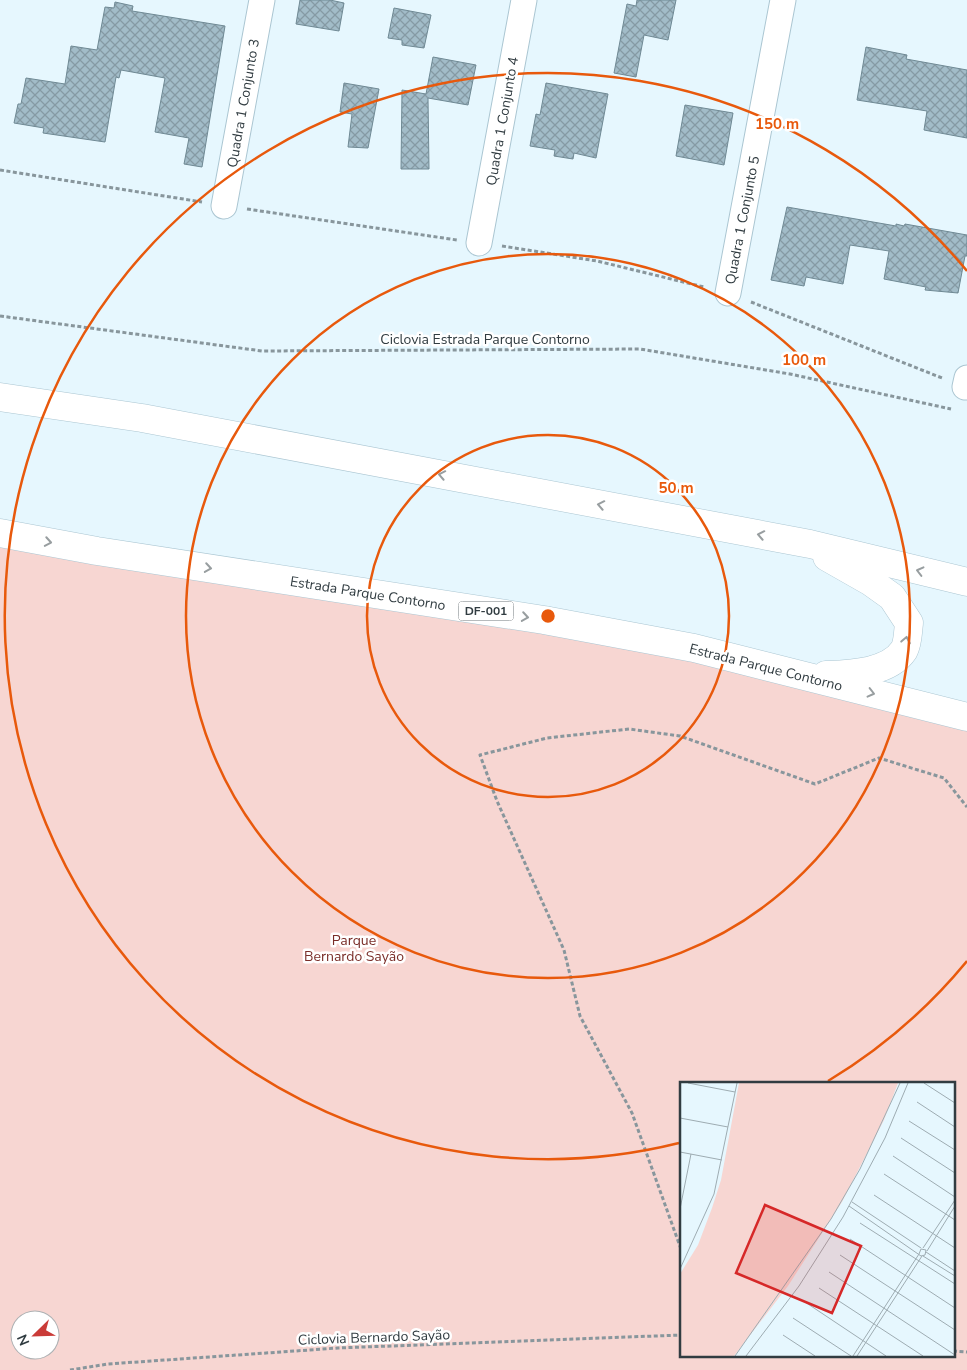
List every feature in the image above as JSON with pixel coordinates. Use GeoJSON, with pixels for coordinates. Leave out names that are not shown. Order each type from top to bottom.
{"type":"FeatureCollection","features":[{"type":"Feature","properties":{"kind":"main road"},"geometry":{"type":"LineString","coordinates":[[0,397],[152,420],[810,544],[967,582]]}},
{"type":"Feature","properties":{"kind":"main road","name":"Estrada Parque Contorno"},"geometry":{"type":"LineString","coordinates":[[0,533],[97,551],[544,620],[694,648],[967,717]]}},
{"type":"Feature","properties":{"kind":"main road"},"geometry":{"type":"LineString","coordinates":[[802,676],[857,674],[882,666],[897,658],[905,648],[909,623],[892,597],[871,582],[837,564],[810,544]]}},
{"type":"Feature","properties":{"kind":"street","name":"Quadra 1 Conjunto 3"},"geometry":{"type":"LineString","coordinates":[[224,206],[262,0]]}},
{"type":"Feature","properties":{"kind":"street","name":"Quadra 1 Conjunto 4"},"geometry":{"type":"LineString","coordinates":[[479,243],[524,0]]}},
{"type":"Feature","properties":{"kind":"street","name":"Quadra 1 Conjunto 5"},"geometry":{"type":"LineString","coordinates":[[728,293],[783,0]]}},
{"type":"Feature","properties":{"kind":"path","name":"Ciclovia Estrada Parque Contorno"},"geometry":{"type":"LineString","coordinates":[[0,316],[262,351],[640,349],[790,374],[958,410]]}},
{"type":"Feature","properties":{"kind":"path"},"geometry":{"type":"LineString","coordinates":[[680,1247],[632,1112],[580,1016],[564,950],[496,801],[480,755],[547,738],[629,729],[680,736],[815,784],[879,758],[944,778],[967,808]]}},
{"type":"Feature","properties":{"kind":"path","name":"Ciclovia Bernardo Sayão"},"geometry":{"type":"LineString","coordinates":[[70,1370],[108,1364],[338,1348],[680,1335]]}},
{"type":"Feature","properties":{"kind":"path"},"geometry":{"type":"LineString","coordinates":[[954,1351],[967,1352]]}},
{"type":"Feature","properties":{"kind":"green space","name":"Parque Bernardo Sayão"},"geometry":{"type":"Polygon","coordinates":[[[0,527],[967,706],[967,1370],[0,1370],[0,527]]]}},
{"type":"Feature","properties":{"kind":"building"},"geometry":{"type":"Polygon","coordinates":[[[300,0],[330,0],[344,3],[339,31],[296,24],[300,0]]]}},
{"type":"Feature","properties":{"kind":"building"},"geometry":{"type":"Polygon","coordinates":[[[637,0],[676,0],[668,40],[644,35],[636,77],[614,73],[627,4],[636,6],[637,0]]]}},
{"type":"Feature","properties":{"kind":"building"},"geometry":{"type":"Polygon","coordinates":[[[115,2],[133,6],[132,11],[225,26],[202,167],[184,164],[189,138],[155,132],[165,78],[121,70],[119,78],[116,77],[105,142],[43,133],[44,128],[14,123],[18,104],[21,104],[26,78],[65,84],[71,46],[97,50],[105,7],[114,8],[115,2]]]}},
{"type":"Feature","properties":{"kind":"building"},"geometry":{"type":"Polygon","coordinates":[[[394,8],[431,15],[424,48],[402,45],[402,40],[388,38],[394,8]]]}},
{"type":"Feature","properties":{"kind":"building"},"geometry":{"type":"Polygon","coordinates":[[[866,47],[907,55],[906,59],[967,70],[967,138],[924,130],[927,111],[857,100],[866,47]]]}},
{"type":"Feature","properties":{"kind":"building"},"geometry":{"type":"Polygon","coordinates":[[[433,57],[476,65],[468,105],[428,98],[429,169],[401,169],[402,90],[426,94],[433,57]]]}},
{"type":"Feature","properties":{"kind":"building"},"geometry":{"type":"Polygon","coordinates":[[[344,83],[379,89],[368,148],[348,147],[352,114],[340,112],[344,83]]]}},
{"type":"Feature","properties":{"kind":"building"},"geometry":{"type":"Polygon","coordinates":[[[546,83],[608,94],[596,158],[574,153],[573,159],[554,156],[555,150],[530,146],[536,114],[540,115],[546,83]]]}},
{"type":"Feature","properties":{"kind":"building"},"geometry":{"type":"Polygon","coordinates":[[[685,105],[733,113],[724,165],[676,156],[685,105]]]}},
{"type":"Feature","properties":{"kind":"building"},"geometry":{"type":"Polygon","coordinates":[[[787,207],[896,226],[896,224],[904,226],[905,224],[967,235],[967,256],[965,256],[958,293],[925,290],[926,287],[884,279],[889,251],[850,245],[843,284],[806,277],[804,286],[771,280],[787,207]]]}}]}
